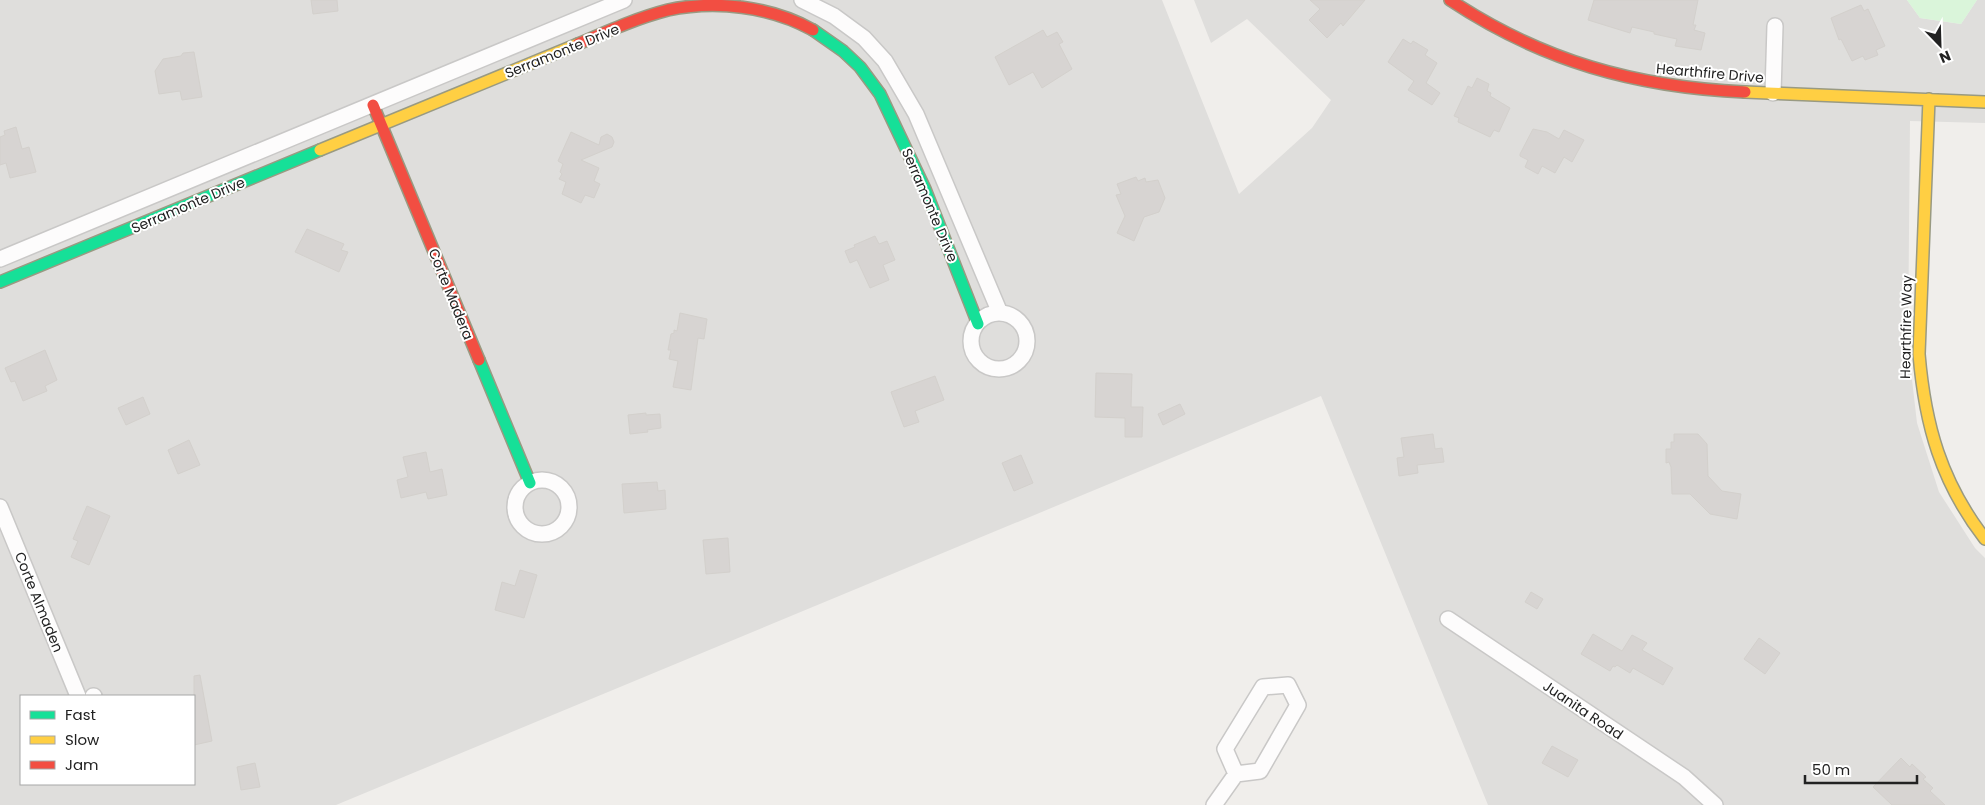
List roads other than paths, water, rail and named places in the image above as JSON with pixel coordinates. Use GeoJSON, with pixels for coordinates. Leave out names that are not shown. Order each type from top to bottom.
{"type":"FeatureCollection","features":[{"type":"Feature","properties":{"kind":"street","name":"Serramonte Drive"},"geometry":{"type":"LineString","coordinates":[[0,259],[624,0]]}},
{"type":"Feature","properties":{"kind":"street","name":"Serramonte Drive"},"geometry":{"type":"LineString","coordinates":[[802,0],[834,16],[864,38],[884,61],[916,114],[1000,313]]}},
{"type":"Feature","properties":{"kind":"street","name":"Hearthfire Drive"},"geometry":{"type":"LineString","coordinates":[[1450,0],[1502,32],[1535,48],[1603,72],[1638,80],[1682,88],[1985,102]]}},
{"type":"Feature","properties":{"kind":"street","name":"Serramonte Drive"},"geometry":{"type":"LineString","coordinates":[[0,282],[599,35],[664,11],[690,5],[722,3],[758,7],[793,19],[832,41],[861,68],[880,95],[894,120],[922,181],[978,324]]}},
{"type":"Feature","properties":{"kind":"street"},"geometry":{"type":"LineString","coordinates":[[811,29],[823,10]]}},
{"type":"Feature","properties":{"kind":"street"},"geometry":{"type":"LineString","coordinates":[[591,13],[599,35]]}},
{"type":"Feature","properties":{"kind":"street"},"geometry":{"type":"LineString","coordinates":[[1772,93],[1775,26]]}},
{"type":"Feature","properties":{"kind":"street","name":"Hearthfire Way"},"geometry":{"type":"LineString","coordinates":[[1929,99],[1919,354],[1921,386],[1926,418],[1935,448],[1949,482],[1961,506],[1985,539]]}},
{"type":"Feature","properties":{"kind":"street","name":"Corte Madera"},"geometry":{"type":"LineString","coordinates":[[373,105],[530,483]]}},
{"type":"Feature","properties":{"kind":"street"},"geometry":{"type":"LineString","coordinates":[[922,181],[941,173]]}},
{"type":"Feature","properties":{"kind":"street"},"geometry":{"type":"LineString","coordinates":[[1000,313],[1017,319],[1027,335],[1027,344],[1019,361],[1002,369],[984,364],[973,350],[972,341],[973,332],[984,318],[1000,313]]}},
{"type":"Feature","properties":{"kind":"street","name":"Corte Almaden"},"geometry":{"type":"LineString","coordinates":[[0,508],[78,695]]}},
{"type":"Feature","properties":{"kind":"street","name":"Juanita Road"},"geometry":{"type":"LineString","coordinates":[[1448,619],[1684,777],[1715,805]]}},
{"type":"Feature","properties":{"kind":"street"},"geometry":{"type":"LineString","coordinates":[[1214,805],[1236,774],[1260,771],[1298,705],[1288,685],[1263,686],[1225,749],[1236,774]]}}]}
